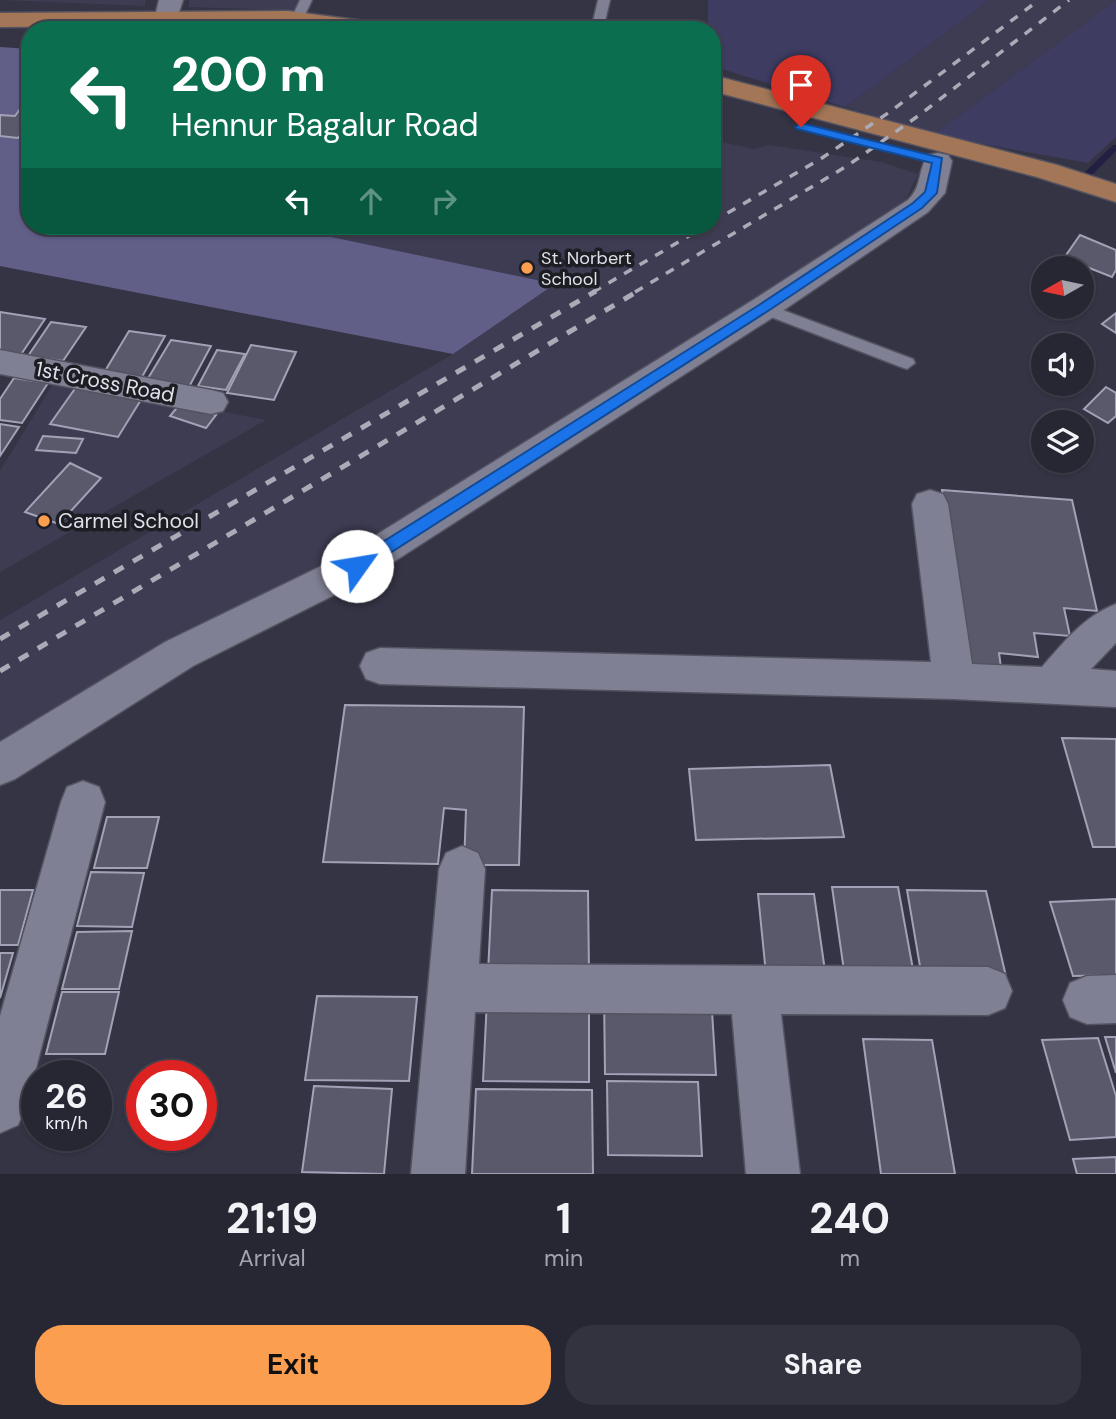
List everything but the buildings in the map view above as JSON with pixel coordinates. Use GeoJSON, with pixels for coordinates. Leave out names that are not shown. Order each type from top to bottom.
{"type":"FeatureCollection","features":[{"type":"Feature","properties":{"kind":"main road"},"geometry":{"type":"LineString","coordinates":[[0,20],[169,10],[302,10],[345,21]]}},
{"type":"Feature","properties":{"kind":"main road"},"geometry":{"type":"LineString","coordinates":[[0,37],[21,38]]}},
{"type":"Feature","properties":{"kind":"main road"},"geometry":{"type":"LineString","coordinates":[[721,85],[1047,171],[1116,192]]}},
{"type":"Feature","properties":{"kind":"main road"},"geometry":{"type":"LineString","coordinates":[[721,110],[938,161],[1116,214]]}},
{"type":"Feature","properties":{"kind":"street"},"geometry":{"type":"LineString","coordinates":[[0,765],[179,654],[357,566],[764,308],[918,206],[931,193],[938,161]]}},
{"type":"Feature","properties":{"kind":"street","name":"1st Cross Road"},"geometry":{"type":"LineString","coordinates":[[0,362],[211,402]]}},
{"type":"Feature","properties":{"kind":"street"},"geometry":{"type":"LineString","coordinates":[[930,505],[954,681]]}},
{"type":"Feature","properties":{"kind":"street"},"geometry":{"type":"LineString","coordinates":[[1051,686],[1094,637],[1116,621]]}},
{"type":"Feature","properties":{"kind":"street"},"geometry":{"type":"LineString","coordinates":[[380,666],[954,681],[1116,689]]}},
{"type":"Feature","properties":{"kind":"street"},"geometry":{"type":"LineString","coordinates":[[0,1107],[83,802]]}},
{"type":"Feature","properties":{"kind":"street"},"geometry":{"type":"LineString","coordinates":[[438,1174],[462,869]]}},
{"type":"Feature","properties":{"kind":"street"},"geometry":{"type":"LineString","coordinates":[[452,988],[988,991]]}},
{"type":"Feature","properties":{"kind":"street"},"geometry":{"type":"LineString","coordinates":[[754,990],[773,1174]]}},
{"type":"Feature","properties":{"kind":"lane"},"geometry":{"type":"LineString","coordinates":[[599,21],[604,0]]}},
{"type":"Feature","properties":{"kind":"lane"},"geometry":{"type":"LineString","coordinates":[[764,308],[907,363]]}},
{"type":"Feature","properties":{"kind":"shaded area"},"geometry":{"type":"Polygon","coordinates":[[[0,0],[145,0],[145,6],[0,0]]]}},
{"type":"Feature","properties":{"kind":"shaded area"},"geometry":{"type":"Polygon","coordinates":[[[189,0],[312,0],[307,11],[189,7],[189,0]]]}},
{"type":"Feature","properties":{"kind":"shaded area"},"geometry":{"type":"Polygon","coordinates":[[[708,0],[990,0],[845,107],[721,69],[721,21],[708,21],[708,0]]]}},
{"type":"Feature","properties":{"kind":"shaded area"},"geometry":{"type":"Polygon","coordinates":[[[990,0],[1116,0],[933,135],[845,107],[990,0]]]}},
{"type":"Feature","properties":{"kind":"shaded area"},"geometry":{"type":"Polygon","coordinates":[[[1116,0],[1116,137],[1088,163],[933,135],[1116,0]]]}},
{"type":"Feature","properties":{"kind":"shaded area"},"geometry":{"type":"Polygon","coordinates":[[[0,47],[21,48],[21,235],[322,235],[555,284],[453,354],[0,266],[0,47]]]}},
{"type":"Feature","properties":{"kind":"shaded area"},"geometry":{"type":"Polygon","coordinates":[[[721,142],[754,149],[769,145],[881,162],[918,174],[902,207],[329,564],[0,753],[0,620],[453,354],[554,285],[321,235],[721,235],[721,142]]]}},
{"type":"Feature","properties":{"kind":"shaded area","name":"Carmel School"},"geometry":{"type":"Polygon","coordinates":[[[56,379],[266,420],[0,572],[0,471],[56,379]]]}},
{"type":"Feature","properties":{"kind":"waterway"},"geometry":{"type":"LineString","coordinates":[[1088,174],[1116,147]]}},
{"type":"Feature","properties":{"kind":"railway"},"geometry":{"type":"LineString","coordinates":[[721,217],[822,158],[891,111],[1039,0]]}},
{"type":"Feature","properties":{"kind":"railway"},"geometry":{"type":"LineString","coordinates":[[635,292],[847,166],[918,116],[1069,0]]}},
{"type":"Feature","properties":{"kind":"railway"},"geometry":{"type":"LineString","coordinates":[[593,292],[691,235]]}},
{"type":"Feature","properties":{"kind":"railway"},"geometry":{"type":"LineString","coordinates":[[0,639],[596,291]]}},
{"type":"Feature","properties":{"kind":"railway"},"geometry":{"type":"LineString","coordinates":[[0,671],[638,291]]}},
{"type":"Feature","properties":{"kind":"place","name":"St. Norbert School"},"geometry":{"type":"Point","coordinates":[527,268]}},
{"type":"Feature","properties":{"kind":"place","name":"Carmel School"},"geometry":{"type":"Point","coordinates":[44,521]}},
{"type":"Feature","properties":{"kind":"route"},"geometry":{"type":"LineString","coordinates":[[357,566],[764,308],[918,206],[931,193],[938,161],[801,127]]}}]}
